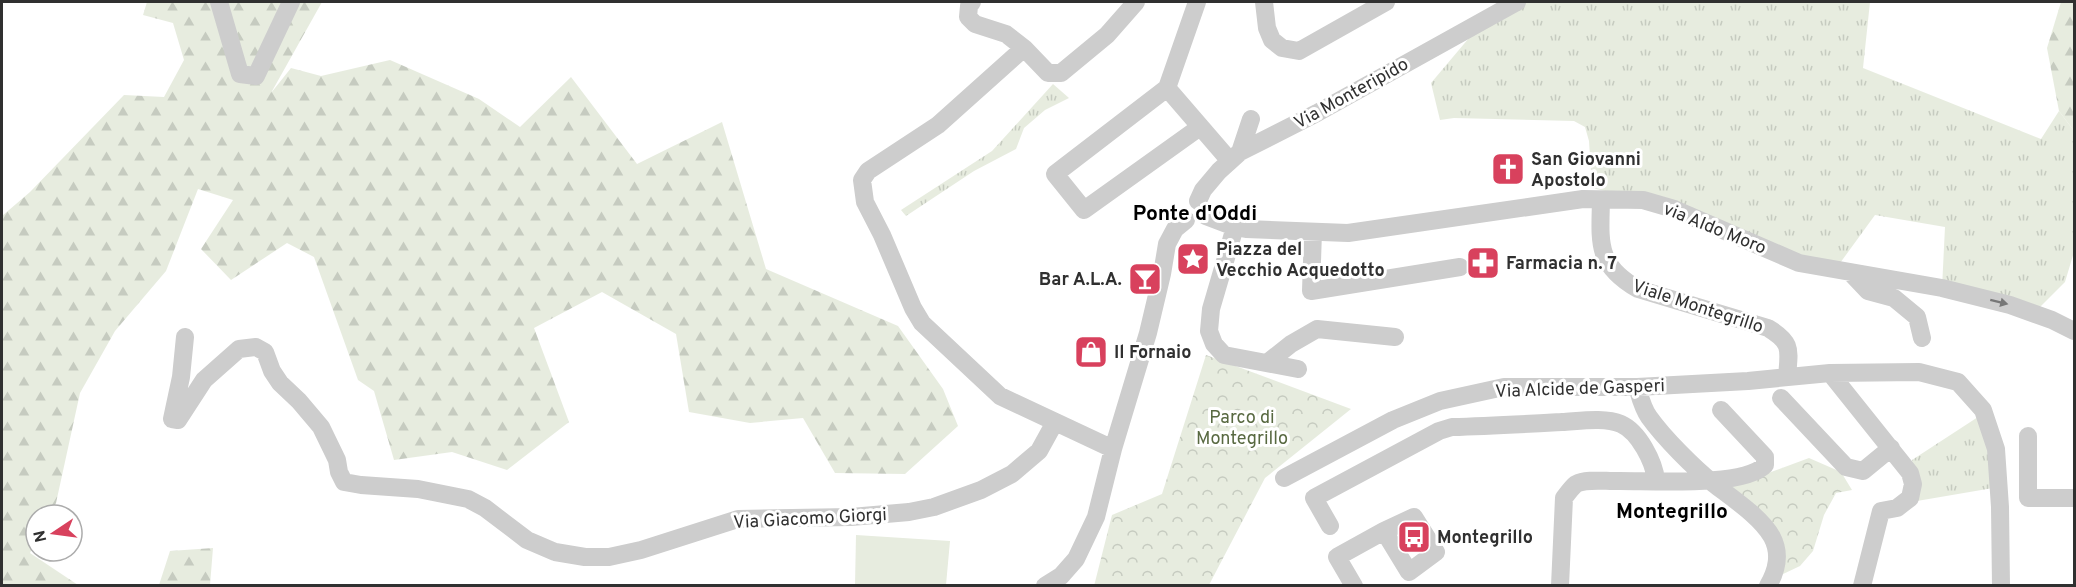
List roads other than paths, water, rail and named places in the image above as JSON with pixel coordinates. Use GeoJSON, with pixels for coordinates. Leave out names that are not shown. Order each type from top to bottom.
{"type":"FeatureCollection","features":[{"type":"Feature","properties":{"kind":"street"},"geometry":{"type":"LineString","coordinates":[[219,2],[240,74],[256,76],[291,2]]}},
{"type":"Feature","properties":{"kind":"street"},"geometry":{"type":"LineString","coordinates":[[972,2],[969,6],[968,17],[975,24],[1006,34],[1024,48],[1048,73],[1061,73],[1107,35],[1136,2]]}},
{"type":"Feature","properties":{"kind":"street"},"geometry":{"type":"LineString","coordinates":[[1197,2],[1167,88],[1055,174],[1084,210],[1200,127]]}},
{"type":"Feature","properties":{"kind":"street"},"geometry":{"type":"LineString","coordinates":[[1264,2],[1267,28],[1272,40],[1282,48],[1299,51],[1386,2]]}},
{"type":"Feature","properties":{"kind":"street","name":"Via Monteripido"},"geometry":{"type":"LineString","coordinates":[[1202,208],[1209,184],[1235,157],[1517,2]]}},
{"type":"Feature","properties":{"kind":"street"},"geometry":{"type":"LineString","coordinates":[[1024,48],[938,125],[868,171],[862,180],[865,202],[882,235],[913,308],[922,322],[1000,396],[1113,449]]}},
{"type":"Feature","properties":{"kind":"street"},"geometry":{"type":"LineString","coordinates":[[1167,88],[1200,127],[1235,157],[1251,119]]}},
{"type":"Feature","properties":{"kind":"street","name":"via Aldo Moro"},"geometry":{"type":"LineString","coordinates":[[1202,208],[1235,227],[1261,231],[1348,232],[1582,199],[1643,200],[1674,209],[1799,263],[1942,288],[2010,305],[2052,320],[2074,331]]}},
{"type":"Feature","properties":{"kind":"street","name":"Viale Montegrillo"},"geometry":{"type":"LineString","coordinates":[[1601,200],[1600,245],[1608,265],[1622,280],[1638,289],[1768,328],[1784,338],[1789,352],[1787,377]]}},
{"type":"Feature","properties":{"kind":"street"},"geometry":{"type":"LineString","coordinates":[[1045,585],[1061,576],[1076,559],[1087,540],[1096,517],[1113,449],[1149,326],[1167,244],[1175,229],[1186,220],[1195,224],[1203,220],[1202,208]]}},
{"type":"Feature","properties":{"kind":"street"},"geometry":{"type":"LineString","coordinates":[[1235,227],[1211,309],[1209,331],[1211,338],[1224,356],[1298,369]]}},
{"type":"Feature","properties":{"kind":"street"},"geometry":{"type":"LineString","coordinates":[[1313,232],[1311,291],[1460,267]]}},
{"type":"Feature","properties":{"kind":"street"},"geometry":{"type":"LineString","coordinates":[[1850,272],[1868,291],[1894,298],[1917,317],[1922,338]]}},
{"type":"Feature","properties":{"kind":"street"},"geometry":{"type":"LineString","coordinates":[[1267,363],[1291,344],[1317,329],[1395,337]]}},
{"type":"Feature","properties":{"kind":"street","name":"Via Giacomo Giorgi"},"geometry":{"type":"LineString","coordinates":[[185,337],[181,377],[172,419],[178,420],[204,380],[239,349],[256,347],[265,352],[272,371],[280,383],[299,400],[321,427],[344,482],[418,489],[468,499],[485,508],[526,540],[555,552],[585,557],[609,557],[641,550],[738,519],[851,517],[909,512],[934,507],[981,490],[1012,474],[1039,451],[1055,422]]}},
{"type":"Feature","properties":{"kind":"street","name":"Via Alcide de Gasperi"},"geometry":{"type":"LineString","coordinates":[[1284,478],[1393,420],[1440,401],[1504,387],[1637,387],[1748,381],[1830,373],[1919,372],[1958,382],[1983,410],[1996,449],[2000,507],[2001,585]]}},
{"type":"Feature","properties":{"kind":"street"},"geometry":{"type":"LineString","coordinates":[[1830,373],[1892,448],[1910,473],[1913,484],[1910,498],[1897,507],[1881,511],[1862,585]]}},
{"type":"Feature","properties":{"kind":"street"},"geometry":{"type":"LineString","coordinates":[[1637,387],[1648,416],[1711,482],[1749,513],[1772,536],[1777,548],[1778,562],[1768,585]]}},
{"type":"Feature","properties":{"kind":"street"},"geometry":{"type":"LineString","coordinates":[[1781,398],[1846,468],[1863,471],[1892,448]]}},
{"type":"Feature","properties":{"kind":"street"},"geometry":{"type":"LineString","coordinates":[[1560,585],[1564,498],[1576,484],[1596,481],[1656,480],[1711,482],[1760,472],[1765,465],[1765,457],[1721,410]]}},
{"type":"Feature","properties":{"kind":"street"},"geometry":{"type":"LineString","coordinates":[[1330,526],[1314,498],[1439,431],[1452,427],[1595,420],[1620,423],[1630,429],[1645,449],[1655,469],[1656,480]]}},
{"type":"Feature","properties":{"kind":"street"},"geometry":{"type":"LineString","coordinates":[[2028,436],[2028,498],[2074,498]]}},
{"type":"Feature","properties":{"kind":"street"},"geometry":{"type":"LineString","coordinates":[[1354,585],[1337,557],[1384,531]]}},
{"type":"Feature","properties":{"kind":"place","name":"San Giovanni Apostolo"},"geometry":{"type":"Point","coordinates":[1508,169]}},
{"type":"Feature","properties":{"kind":"place","name":"Piazza del Vecchio Acquedotto"},"geometry":{"type":"Point","coordinates":[1193,259]}},
{"type":"Feature","properties":{"kind":"place","name":"Farmacia n. 7"},"geometry":{"type":"Point","coordinates":[1483,263]}},
{"type":"Feature","properties":{"kind":"place","name":"Bar A.L.A."},"geometry":{"type":"Point","coordinates":[1145,279]}},
{"type":"Feature","properties":{"kind":"place","name":"Il Fornaio"},"geometry":{"type":"Point","coordinates":[1091,352]}},
{"type":"Feature","properties":{"kind":"place","name":"Montegrillo"},"geometry":{"type":"Point","coordinates":[1414,537]}},
{"type":"Feature","properties":{"kind":"district","name":"Ponte d'Oddi"},"geometry":{"type":"Point","coordinates":[1195,213]}},
{"type":"Feature","properties":{"kind":"district","name":"Montegrillo"},"geometry":{"type":"Point","coordinates":[1672,511]}},
{"type":"Feature","properties":{"kind":"park label","name":"Parco di Montegrillo"},"geometry":{"type":"Point","coordinates":[1242,427]}}]}
